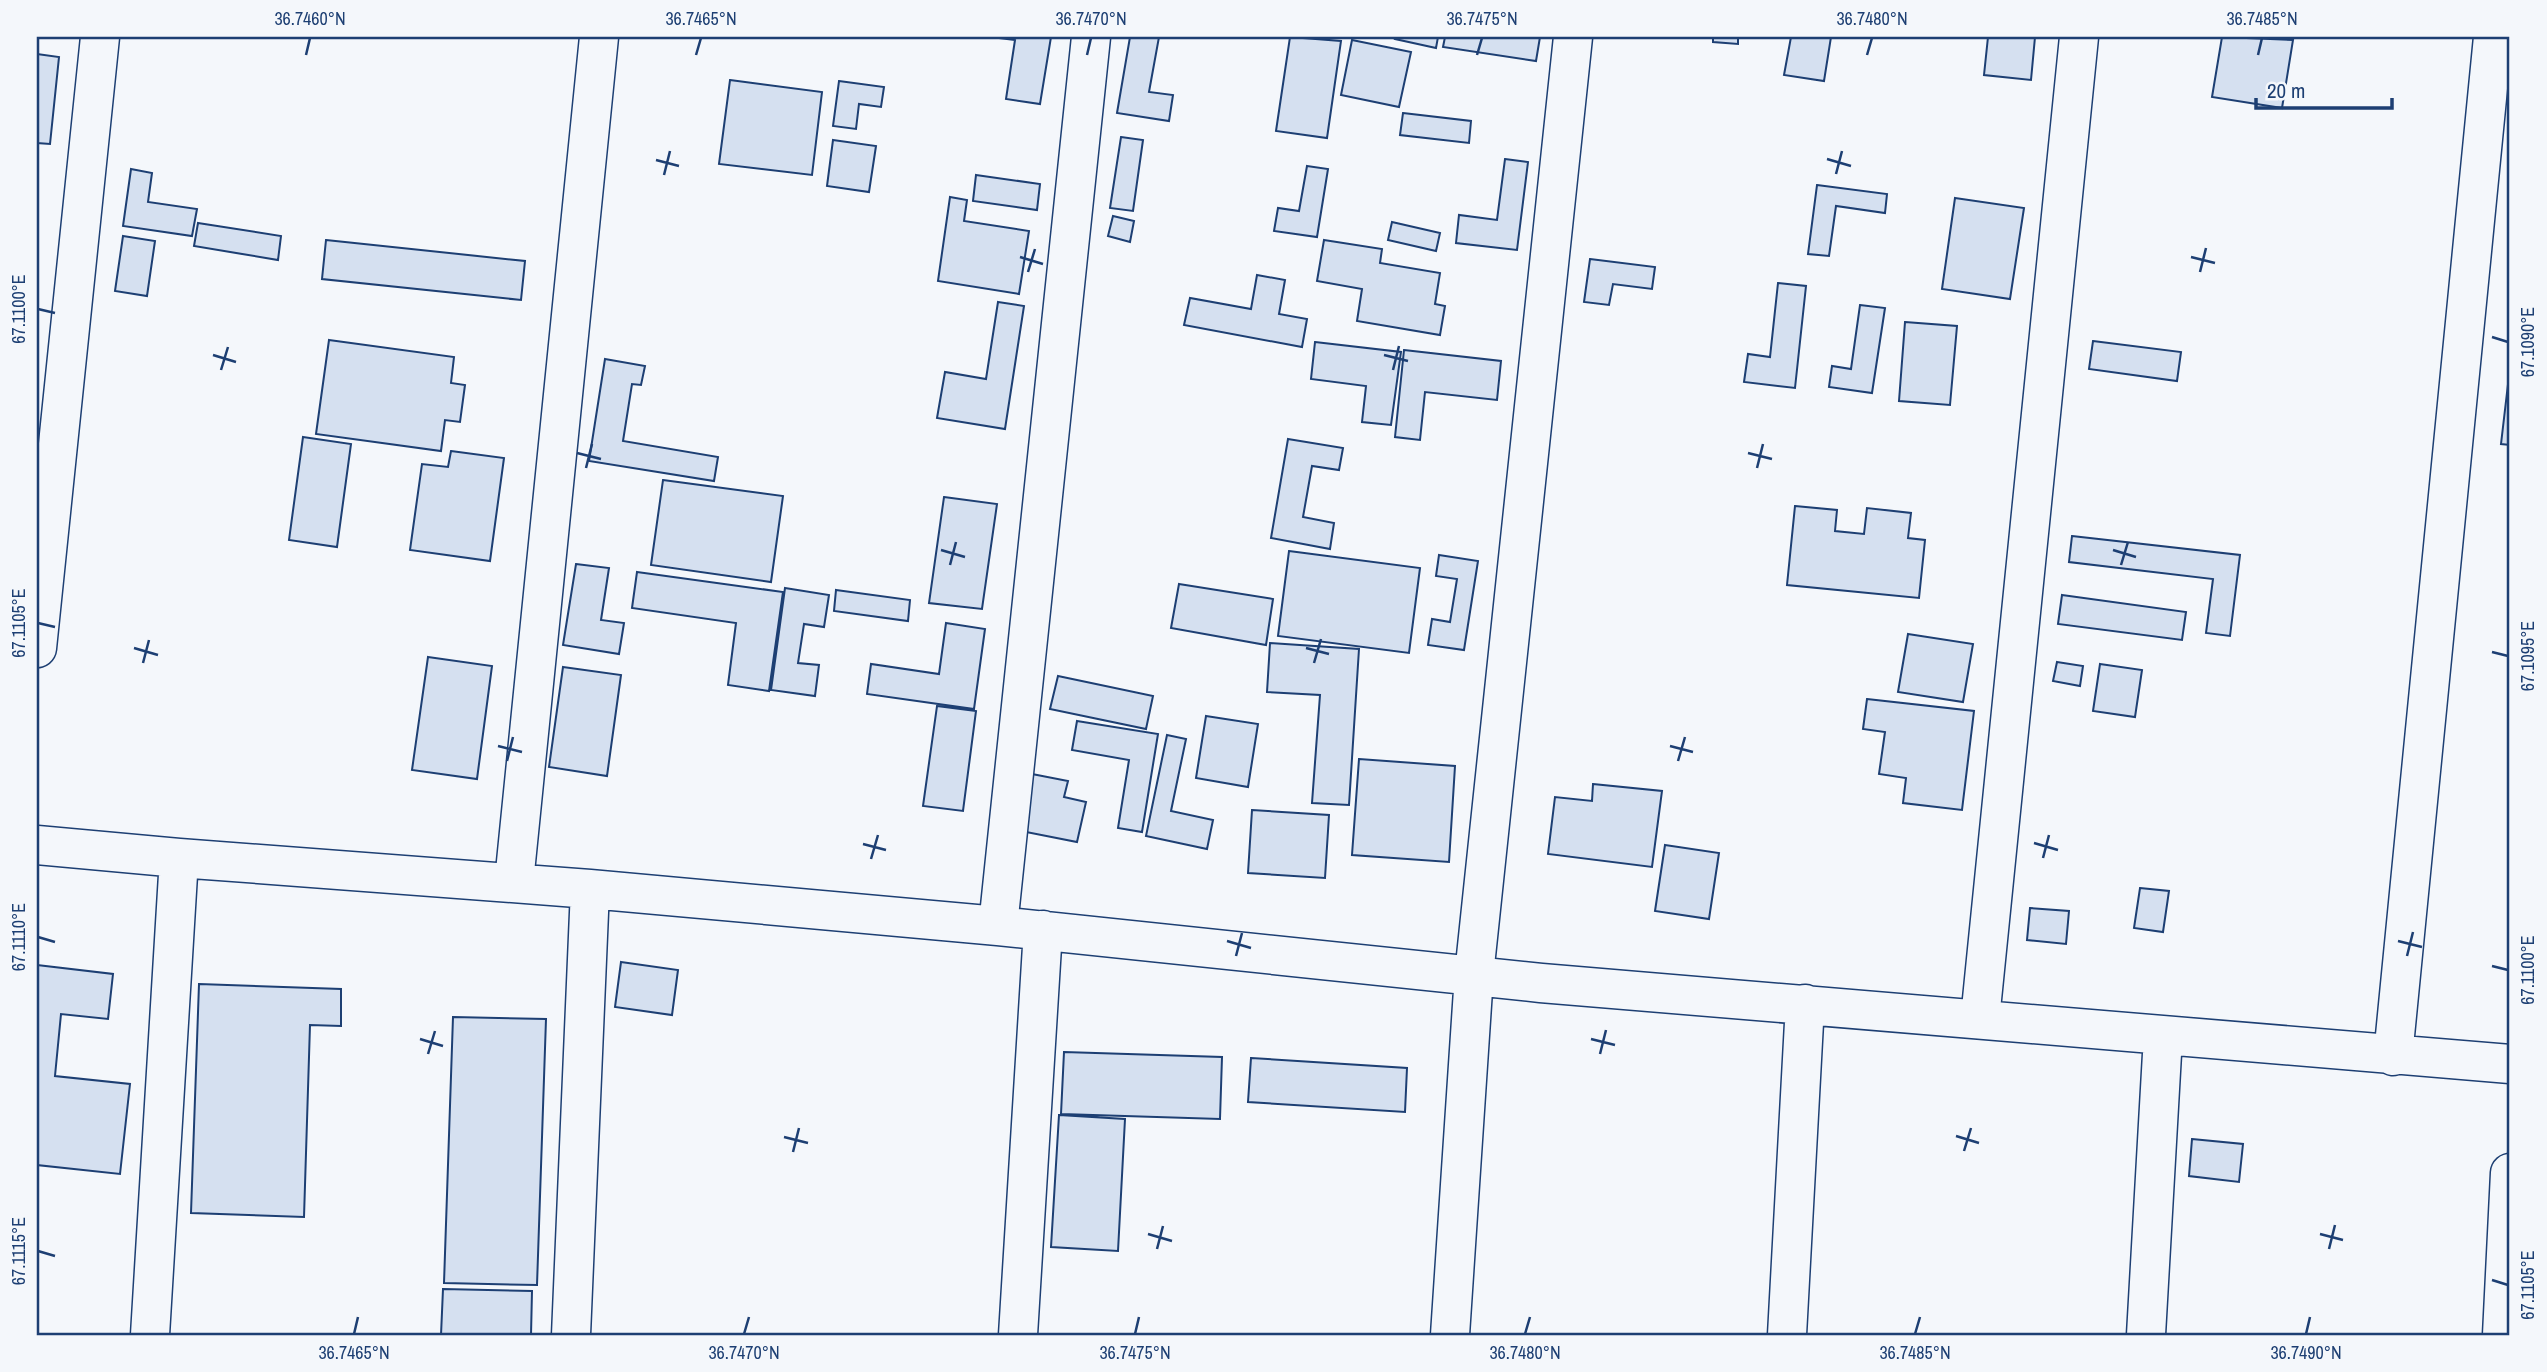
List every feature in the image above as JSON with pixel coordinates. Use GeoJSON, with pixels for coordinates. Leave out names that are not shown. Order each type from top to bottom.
{"type":"FeatureCollection","features":[{"type":"Feature","properties":{"kind":"street"},"geometry":{"type":"LineString","coordinates":[[37,648],[100,37]]}},
{"type":"Feature","properties":{"kind":"street"},"geometry":{"type":"LineString","coordinates":[[514,882],[599,37]]}},
{"type":"Feature","properties":{"kind":"street"},"geometry":{"type":"LineString","coordinates":[[998,926],[1091,37]]}},
{"type":"Feature","properties":{"kind":"street"},"geometry":{"type":"LineString","coordinates":[[1450,1335],[1474,975],[1573,37]]}},
{"type":"Feature","properties":{"kind":"street"},"geometry":{"type":"LineString","coordinates":[[1980,1019],[2079,37]]}},
{"type":"Feature","properties":{"kind":"street"},"geometry":{"type":"LineString","coordinates":[[2393,1056],[2493,37]]}},
{"type":"Feature","properties":{"kind":"street"},"geometry":{"type":"LineString","coordinates":[[37,845],[514,882],[1043,930],[1474,975],[2510,1064]]}},
{"type":"Feature","properties":{"kind":"street"},"geometry":{"type":"LineString","coordinates":[[150,1335],[179,858]]}},
{"type":"Feature","properties":{"kind":"street"},"geometry":{"type":"LineString","coordinates":[[570,1335],[590,889]]}},
{"type":"Feature","properties":{"kind":"street"},"geometry":{"type":"LineString","coordinates":[[1018,1335],[1043,930]]}},
{"type":"Feature","properties":{"kind":"street"},"geometry":{"type":"LineString","coordinates":[[1787,1335],[1805,1004]]}},
{"type":"Feature","properties":{"kind":"street"},"geometry":{"type":"LineString","coordinates":[[2146,1335],[2163,1036]]}},
{"type":"Feature","properties":{"kind":"street"},"geometry":{"type":"LineString","coordinates":[[2501,1335],[2510,1173]]}},
{"type":"Feature","properties":{"kind":"building"},"geometry":{"type":"Polygon","coordinates":[[[991,37],[1051,37],[1040,104],[1006,99],[1015,40],[991,37]]]}},
{"type":"Feature","properties":{"kind":"building"},"geometry":{"type":"Polygon","coordinates":[[[1130,37],[1159,37],[1149,92],[1173,95],[1169,121],[1117,113],[1130,37]]]}},
{"type":"Feature","properties":{"kind":"building"},"geometry":{"type":"Polygon","coordinates":[[[1290,37],[1341,41],[1327,138],[1276,131],[1290,37]]]}},
{"type":"Feature","properties":{"kind":"building"},"geometry":{"type":"Polygon","coordinates":[[[1438,37],[1436,48],[1395,39],[1438,37]]]}},
{"type":"Feature","properties":{"kind":"building"},"geometry":{"type":"Polygon","coordinates":[[[1445,37],[1540,37],[1536,61],[1443,47],[1445,37]]]}},
{"type":"Feature","properties":{"kind":"building"},"geometry":{"type":"Polygon","coordinates":[[[1713,37],[1738,37],[1738,44],[1713,42],[1713,37]]]}},
{"type":"Feature","properties":{"kind":"building"},"geometry":{"type":"Polygon","coordinates":[[[1791,37],[1831,37],[1824,81],[1784,75],[1791,37]]]}},
{"type":"Feature","properties":{"kind":"building"},"geometry":{"type":"Polygon","coordinates":[[[1988,37],[2035,37],[2031,80],[1984,75],[1988,37]]]}},
{"type":"Feature","properties":{"kind":"building"},"geometry":{"type":"Polygon","coordinates":[[[2222,37],[2293,40],[2282,108],[2212,97],[2222,37]]]}},
{"type":"Feature","properties":{"kind":"building"},"geometry":{"type":"Polygon","coordinates":[[[1352,40],[1411,52],[1399,107],[1341,95],[1352,40]]]}},
{"type":"Feature","properties":{"kind":"building"},"geometry":{"type":"Polygon","coordinates":[[[37,54],[59,57],[50,144],[37,143],[37,54]]]}},
{"type":"Feature","properties":{"kind":"building"},"geometry":{"type":"Polygon","coordinates":[[[730,80],[822,92],[812,175],[719,164],[730,80]]]}},
{"type":"Feature","properties":{"kind":"building"},"geometry":{"type":"Polygon","coordinates":[[[839,81],[884,87],[881,107],[859,104],[856,129],[833,126],[839,81]]]}},
{"type":"Feature","properties":{"kind":"building"},"geometry":{"type":"Polygon","coordinates":[[[1403,113],[1471,121],[1469,143],[1400,135],[1403,113]]]}},
{"type":"Feature","properties":{"kind":"building"},"geometry":{"type":"Polygon","coordinates":[[[1121,137],[1143,140],[1133,211],[1110,208],[1121,137]]]}},
{"type":"Feature","properties":{"kind":"building"},"geometry":{"type":"Polygon","coordinates":[[[833,140],[876,146],[869,192],[827,186],[833,140]]]}},
{"type":"Feature","properties":{"kind":"building"},"geometry":{"type":"Polygon","coordinates":[[[1505,159],[1528,162],[1517,250],[1456,243],[1459,215],[1497,220],[1505,159]]]}},
{"type":"Feature","properties":{"kind":"building"},"geometry":{"type":"Polygon","coordinates":[[[1307,166],[1328,169],[1317,237],[1274,231],[1278,208],[1299,211],[1307,166]]]}},
{"type":"Feature","properties":{"kind":"building"},"geometry":{"type":"Polygon","coordinates":[[[131,169],[152,173],[148,202],[197,209],[192,236],[123,226],[131,169]]]}},
{"type":"Feature","properties":{"kind":"building"},"geometry":{"type":"Polygon","coordinates":[[[976,175],[1040,184],[1037,210],[973,201],[976,175]]]}},
{"type":"Feature","properties":{"kind":"building"},"geometry":{"type":"Polygon","coordinates":[[[1817,185],[1887,194],[1885,213],[1836,206],[1829,256],[1808,254],[1817,185]]]}},
{"type":"Feature","properties":{"kind":"building"},"geometry":{"type":"Polygon","coordinates":[[[950,197],[967,200],[964,221],[1029,231],[1019,294],[938,281],[950,197]]]}},
{"type":"Feature","properties":{"kind":"building"},"geometry":{"type":"Polygon","coordinates":[[[1955,198],[2024,208],[2010,299],[1942,289],[1955,198]]]}},
{"type":"Feature","properties":{"kind":"building"},"geometry":{"type":"Polygon","coordinates":[[[1113,216],[1134,221],[1130,242],[1108,236],[1113,216]]]}},
{"type":"Feature","properties":{"kind":"building"},"geometry":{"type":"Polygon","coordinates":[[[1392,222],[1440,233],[1436,251],[1388,240],[1392,222]]]}},
{"type":"Feature","properties":{"kind":"building"},"geometry":{"type":"Polygon","coordinates":[[[198,223],[281,236],[278,260],[194,246],[198,223]]]}},
{"type":"Feature","properties":{"kind":"building"},"geometry":{"type":"Polygon","coordinates":[[[123,236],[155,241],[147,296],[115,291],[123,236]]]}},
{"type":"Feature","properties":{"kind":"building"},"geometry":{"type":"Polygon","coordinates":[[[326,240],[525,261],[521,300],[322,279],[326,240]]]}},
{"type":"Feature","properties":{"kind":"building"},"geometry":{"type":"Polygon","coordinates":[[[1324,240],[1382,249],[1380,263],[1440,273],[1435,304],[1445,306],[1440,335],[1357,321],[1362,289],[1317,281],[1324,240]]]}},
{"type":"Feature","properties":{"kind":"building"},"geometry":{"type":"Polygon","coordinates":[[[1590,259],[1655,267],[1652,289],[1613,284],[1609,305],[1584,302],[1590,259]]]}},
{"type":"Feature","properties":{"kind":"building"},"geometry":{"type":"Polygon","coordinates":[[[1257,275],[1285,280],[1279,314],[1307,319],[1302,347],[1184,325],[1190,298],[1251,309],[1257,275]]]}},
{"type":"Feature","properties":{"kind":"building"},"geometry":{"type":"Polygon","coordinates":[[[1778,283],[1806,286],[1795,388],[1744,382],[1748,354],[1770,357],[1778,283]]]}},
{"type":"Feature","properties":{"kind":"building"},"geometry":{"type":"Polygon","coordinates":[[[998,302],[1024,306],[1005,429],[937,418],[945,372],[986,379],[998,302]]]}},
{"type":"Feature","properties":{"kind":"building"},"geometry":{"type":"Polygon","coordinates":[[[1860,305],[1885,308],[1872,393],[1829,387],[1832,366],[1851,369],[1860,305]]]}},
{"type":"Feature","properties":{"kind":"building"},"geometry":{"type":"Polygon","coordinates":[[[1905,322],[1957,326],[1950,405],[1899,401],[1905,322]]]}},
{"type":"Feature","properties":{"kind":"building"},"geometry":{"type":"Polygon","coordinates":[[[329,340],[454,357],[451,383],[465,385],[460,422],[445,420],[441,451],[316,434],[329,340]]]}},
{"type":"Feature","properties":{"kind":"building"},"geometry":{"type":"Polygon","coordinates":[[[2093,341],[2181,352],[2177,381],[2089,369],[2093,341]]]}},
{"type":"Feature","properties":{"kind":"building"},"geometry":{"type":"Polygon","coordinates":[[[1315,342],[1401,352],[1391,425],[1362,422],[1366,386],[1311,379],[1315,342]]]}},
{"type":"Feature","properties":{"kind":"building"},"geometry":{"type":"Polygon","coordinates":[[[1404,350],[1501,361],[1497,400],[1425,392],[1420,440],[1395,437],[1404,350]]]}},
{"type":"Feature","properties":{"kind":"building"},"geometry":{"type":"Polygon","coordinates":[[[605,359],[645,366],[641,385],[632,384],[623,441],[718,457],[714,481],[589,461],[605,359]]]}},
{"type":"Feature","properties":{"kind":"building"},"geometry":{"type":"Polygon","coordinates":[[[2510,367],[2510,445],[2501,444],[2510,367]]]}},
{"type":"Feature","properties":{"kind":"building"},"geometry":{"type":"Polygon","coordinates":[[[303,437],[351,444],[337,547],[289,540],[303,437]]]}},
{"type":"Feature","properties":{"kind":"building"},"geometry":{"type":"Polygon","coordinates":[[[1288,439],[1343,448],[1339,470],[1312,466],[1303,517],[1334,523],[1330,549],[1271,538],[1288,439]]]}},
{"type":"Feature","properties":{"kind":"building"},"geometry":{"type":"Polygon","coordinates":[[[451,451],[504,458],[490,561],[410,550],[422,464],[448,467],[451,451]]]}},
{"type":"Feature","properties":{"kind":"building"},"geometry":{"type":"Polygon","coordinates":[[[663,480],[783,496],[771,582],[651,565],[663,480]]]}},
{"type":"Feature","properties":{"kind":"building"},"geometry":{"type":"Polygon","coordinates":[[[944,497],[997,504],[982,609],[929,603],[944,497]]]}},
{"type":"Feature","properties":{"kind":"building"},"geometry":{"type":"Polygon","coordinates":[[[1795,506],[1837,510],[1835,531],[1864,534],[1867,508],[1911,513],[1908,538],[1925,540],[1919,598],[1787,585],[1795,506]]]}},
{"type":"Feature","properties":{"kind":"building"},"geometry":{"type":"Polygon","coordinates":[[[2072,536],[2240,555],[2230,636],[2206,633],[2213,579],[2069,562],[2072,536]]]}},
{"type":"Feature","properties":{"kind":"building"},"geometry":{"type":"Polygon","coordinates":[[[1289,551],[1420,568],[1409,653],[1278,636],[1289,551]]]}},
{"type":"Feature","properties":{"kind":"building"},"geometry":{"type":"Polygon","coordinates":[[[1439,555],[1478,561],[1464,650],[1428,645],[1432,619],[1450,622],[1457,579],[1436,576],[1439,555]]]}},
{"type":"Feature","properties":{"kind":"building"},"geometry":{"type":"Polygon","coordinates":[[[576,564],[609,568],[601,620],[624,623],[619,654],[563,645],[576,564]]]}},
{"type":"Feature","properties":{"kind":"building"},"geometry":{"type":"Polygon","coordinates":[[[637,572],[783,592],[769,691],[728,685],[736,623],[632,608],[637,572]]]}},
{"type":"Feature","properties":{"kind":"building"},"geometry":{"type":"Polygon","coordinates":[[[1179,584],[1273,599],[1266,645],[1171,628],[1179,584]]]}},
{"type":"Feature","properties":{"kind":"building"},"geometry":{"type":"Polygon","coordinates":[[[785,588],[829,595],[824,627],[804,624],[798,663],[819,665],[815,696],[771,690],[785,588]]]}},
{"type":"Feature","properties":{"kind":"building"},"geometry":{"type":"Polygon","coordinates":[[[836,590],[910,600],[908,621],[834,611],[836,590]]]}},
{"type":"Feature","properties":{"kind":"building"},"geometry":{"type":"Polygon","coordinates":[[[2062,595],[2186,612],[2182,640],[2058,624],[2062,595]]]}},
{"type":"Feature","properties":{"kind":"building"},"geometry":{"type":"Polygon","coordinates":[[[946,623],[985,629],[974,709],[867,694],[871,664],[939,674],[946,623]]]}},
{"type":"Feature","properties":{"kind":"building"},"geometry":{"type":"Polygon","coordinates":[[[1908,634],[1973,644],[1963,702],[1898,692],[1908,634]]]}},
{"type":"Feature","properties":{"kind":"building"},"geometry":{"type":"Polygon","coordinates":[[[1270,643],[1359,649],[1349,805],[1312,803],[1320,695],[1267,692],[1270,643]]]}},
{"type":"Feature","properties":{"kind":"building"},"geometry":{"type":"Polygon","coordinates":[[[428,657],[492,666],[477,779],[412,770],[428,657]]]}},
{"type":"Feature","properties":{"kind":"building"},"geometry":{"type":"Polygon","coordinates":[[[2057,662],[2083,666],[2080,686],[2053,681],[2057,662]]]}},
{"type":"Feature","properties":{"kind":"building"},"geometry":{"type":"Polygon","coordinates":[[[2100,664],[2142,670],[2135,717],[2093,711],[2100,664]]]}},
{"type":"Feature","properties":{"kind":"building"},"geometry":{"type":"Polygon","coordinates":[[[563,667],[621,675],[607,776],[549,767],[563,667]]]}},
{"type":"Feature","properties":{"kind":"building"},"geometry":{"type":"Polygon","coordinates":[[[1058,676],[1153,696],[1146,729],[1050,709],[1058,676]]]}},
{"type":"Feature","properties":{"kind":"building"},"geometry":{"type":"Polygon","coordinates":[[[1867,699],[1974,711],[1962,810],[1903,803],[1906,778],[1879,774],[1885,732],[1863,729],[1867,699]]]}},
{"type":"Feature","properties":{"kind":"building"},"geometry":{"type":"Polygon","coordinates":[[[937,706],[976,711],[963,811],[923,806],[937,706]]]}},
{"type":"Feature","properties":{"kind":"building"},"geometry":{"type":"Polygon","coordinates":[[[1206,716],[1258,724],[1248,787],[1196,778],[1206,716]]]}},
{"type":"Feature","properties":{"kind":"building"},"geometry":{"type":"Polygon","coordinates":[[[1077,721],[1158,734],[1142,832],[1118,828],[1129,760],[1072,750],[1077,721]]]}},
{"type":"Feature","properties":{"kind":"building"},"geometry":{"type":"Polygon","coordinates":[[[1167,735],[1186,739],[1171,811],[1213,820],[1207,849],[1146,836],[1167,735]]]}},
{"type":"Feature","properties":{"kind":"building"},"geometry":{"type":"Polygon","coordinates":[[[1359,759],[1455,766],[1449,862],[1352,855],[1359,759]]]}},
{"type":"Feature","properties":{"kind":"building"},"geometry":{"type":"Polygon","coordinates":[[[1032,774],[1068,781],[1064,797],[1086,802],[1077,842],[1021,831],[1032,774]]]}},
{"type":"Feature","properties":{"kind":"building"},"geometry":{"type":"Polygon","coordinates":[[[1593,784],[1662,791],[1652,867],[1548,854],[1555,797],[1592,801],[1593,784]]]}},
{"type":"Feature","properties":{"kind":"building"},"geometry":{"type":"Polygon","coordinates":[[[1252,810],[1329,815],[1325,878],[1248,873],[1252,810]]]}},
{"type":"Feature","properties":{"kind":"building"},"geometry":{"type":"Polygon","coordinates":[[[1665,845],[1719,853],[1709,919],[1655,911],[1665,845]]]}},
{"type":"Feature","properties":{"kind":"building"},"geometry":{"type":"Polygon","coordinates":[[[2140,888],[2169,891],[2163,932],[2134,928],[2140,888]]]}},
{"type":"Feature","properties":{"kind":"building"},"geometry":{"type":"Polygon","coordinates":[[[2030,908],[2069,911],[2066,944],[2027,940],[2030,908]]]}},
{"type":"Feature","properties":{"kind":"building"},"geometry":{"type":"Polygon","coordinates":[[[621,962],[678,970],[672,1015],[615,1007],[621,962]]]}},
{"type":"Feature","properties":{"kind":"building"},"geometry":{"type":"Polygon","coordinates":[[[37,965],[113,974],[108,1019],[61,1014],[55,1076],[130,1084],[120,1174],[37,1165],[37,965]]]}},
{"type":"Feature","properties":{"kind":"building"},"geometry":{"type":"Polygon","coordinates":[[[199,984],[341,989],[341,1026],[310,1025],[304,1217],[191,1213],[199,984]]]}},
{"type":"Feature","properties":{"kind":"building"},"geometry":{"type":"Polygon","coordinates":[[[453,1017],[546,1019],[537,1285],[444,1283],[453,1017]]]}},
{"type":"Feature","properties":{"kind":"building"},"geometry":{"type":"Polygon","coordinates":[[[1064,1052],[1222,1057],[1220,1119],[1061,1114],[1064,1052]]]}},
{"type":"Feature","properties":{"kind":"building"},"geometry":{"type":"Polygon","coordinates":[[[1251,1058],[1407,1068],[1405,1112],[1248,1102],[1251,1058]]]}},
{"type":"Feature","properties":{"kind":"building"},"geometry":{"type":"Polygon","coordinates":[[[1059,1115],[1125,1119],[1118,1251],[1051,1247],[1059,1115]]]}},
{"type":"Feature","properties":{"kind":"building"},"geometry":{"type":"Polygon","coordinates":[[[2192,1139],[2243,1144],[2239,1182],[2189,1176],[2192,1139]]]}},
{"type":"Feature","properties":{"kind":"building"},"geometry":{"type":"Polygon","coordinates":[[[443,1289],[532,1291],[531,1335],[441,1335],[443,1289]]]}}]}
